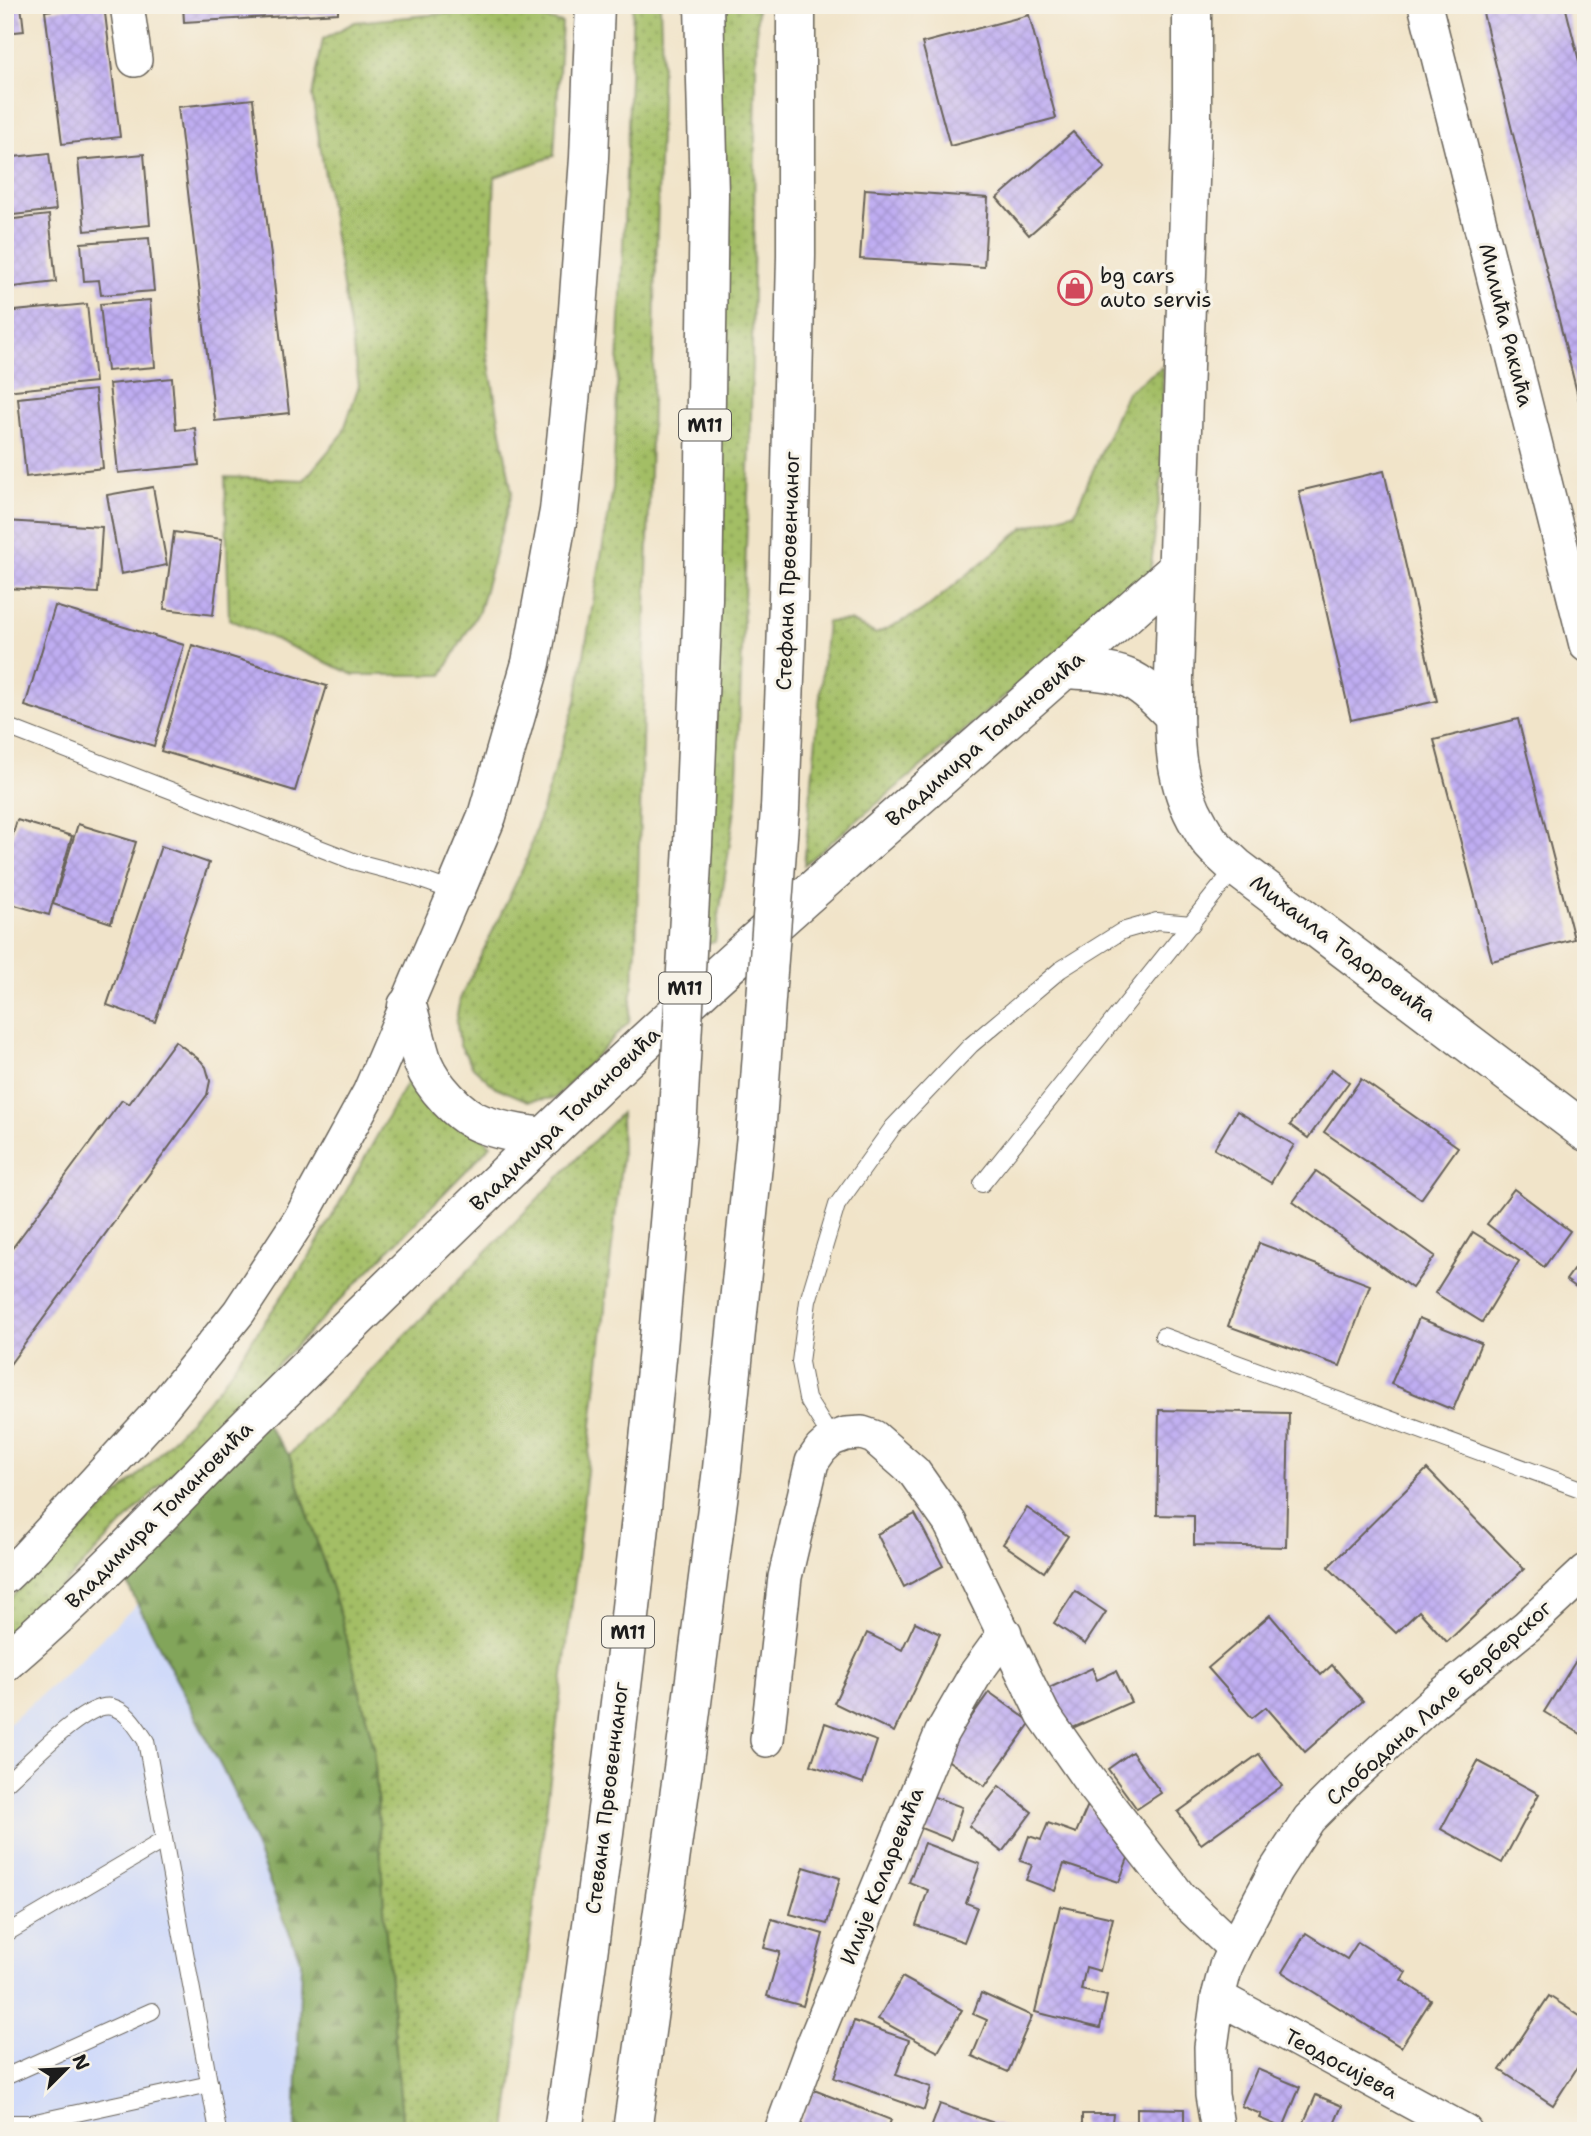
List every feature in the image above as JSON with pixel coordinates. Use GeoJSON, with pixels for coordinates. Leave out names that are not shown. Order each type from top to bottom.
{"type":"FeatureCollection","features":[{"type":"Feature","properties":{"kind":"main road"},"geometry":{"type":"LineString","coordinates":[[455,892],[487,816],[531,663],[559,511],[575,351],[587,185],[595,5]]}},
{"type":"Feature","properties":{"kind":"main road","name":"Стевана Првовенчаног"},"geometry":{"type":"LineString","coordinates":[[563,2131],[611,1775],[636,1564],[654,1397],[677,1131],[703,599],[709,195],[704,5]]}},
{"type":"Feature","properties":{"kind":"main road","name":"Стефана Првовенчаног"},"geometry":{"type":"LineString","coordinates":[[632,2131],[690,1726],[722,1469],[756,1135],[780,809],[788,600],[796,269],[796,5]]}},
{"type":"Feature","properties":{"kind":"main road"},"geometry":{"type":"LineString","coordinates":[[1174,716],[1176,570],[1192,119],[1192,5]]}},
{"type":"Feature","properties":{"kind":"main road","name":"Владимира Томановића"},"geometry":{"type":"LineString","coordinates":[[5,1662],[115,1560],[259,1415],[545,1137],[716,976],[1176,570]]}},
{"type":"Feature","properties":{"kind":"main road"},"geometry":{"type":"LineString","coordinates":[[1066,669],[1096,670],[1127,676],[1151,692],[1174,716]]}},
{"type":"Feature","properties":{"kind":"main road","name":"Михаила Тодоровића"},"geometry":{"type":"LineString","coordinates":[[1174,716],[1176,764],[1181,786],[1190,810],[1210,843],[1236,867],[1586,1132]]}},
{"type":"Feature","properties":{"kind":"main road"},"geometry":{"type":"LineString","coordinates":[[407,1006],[424,1065],[438,1088],[455,1107],[480,1124],[545,1137]]}},
{"type":"Feature","properties":{"kind":"street"},"geometry":{"type":"LineString","coordinates":[[127,5],[135,60]]}},
{"type":"Feature","properties":{"kind":"street","name":"Милића Ракића"},"geometry":{"type":"LineString","coordinates":[[1425,5],[1586,645]]}},
{"type":"Feature","properties":{"kind":"street"},"geometry":{"type":"LineString","coordinates":[[5,1577],[156,1415],[239,1312],[300,1219],[369,1093],[455,892]]}},
{"type":"Feature","properties":{"kind":"street"},"geometry":{"type":"LineString","coordinates":[[767,1740],[785,1577],[812,1462],[832,1440],[846,1434],[862,1433],[874,1437],[914,1472],[950,1523],[1044,1714],[1088,1780],[1180,1897],[1234,1948]]}},
{"type":"Feature","properties":{"kind":"street","name":"Слободана Лале Берберског"},"geometry":{"type":"LineString","coordinates":[[1218,2131],[1212,2095],[1210,2047],[1226,1966],[1275,1871],[1309,1819],[1433,1702],[1527,1626],[1586,1571]]}},
{"type":"Feature","properties":{"kind":"street","name":"Илије Коларевића"},"geometry":{"type":"LineString","coordinates":[[781,2131],[810,2052],[940,1734],[976,1673],[1005,1633]]}},
{"type":"Feature","properties":{"kind":"street","name":"Теодосијева"},"geometry":{"type":"LineString","coordinates":[[1218,1997],[1465,2131]]}},
{"type":"Feature","properties":{"kind":"lane"},"geometry":{"type":"LineString","coordinates":[[5,726],[354,861],[455,892]]}},
{"type":"Feature","properties":{"kind":"lane"},"geometry":{"type":"LineString","coordinates":[[982,1184],[1236,867]]}},
{"type":"Feature","properties":{"kind":"lane"},"geometry":{"type":"LineString","coordinates":[[832,1440],[807,1399],[800,1362],[807,1301],[837,1205],[893,1127],[971,1045],[1060,970],[1122,931],[1157,921],[1192,924]]}},
{"type":"Feature","properties":{"kind":"lane"},"geometry":{"type":"LineString","coordinates":[[1163,1336],[1586,1491]]}},
{"type":"Feature","properties":{"kind":"lane"},"geometry":{"type":"LineString","coordinates":[[5,1784],[76,1720],[97,1708],[112,1706],[128,1716],[146,1741],[218,2131]]}},
{"type":"Feature","properties":{"kind":"lane"},"geometry":{"type":"LineString","coordinates":[[5,1934],[164,1840]]}},
{"type":"Feature","properties":{"kind":"lane"},"geometry":{"type":"LineString","coordinates":[[5,2077],[152,2011]]}},
{"type":"Feature","properties":{"kind":"lane"},"geometry":{"type":"LineString","coordinates":[[5,2123],[31,2123],[211,2084]]}},
{"type":"Feature","properties":{"kind":"shaded area"},"geometry":{"type":"Polygon","coordinates":[[[139,1602],[233,1790],[301,1962],[295,2131],[5,2131],[5,1726],[62,1677],[139,1602]]]}},
{"type":"Feature","properties":{"kind":"green space"},"geometry":{"type":"Polygon","coordinates":[[[633,5],[660,5],[662,62],[636,950],[629,1022],[555,1098],[528,1101],[495,1087],[473,1067],[460,1045],[456,1019],[460,999],[525,864],[576,701],[613,488],[633,5]]]}},
{"type":"Feature","properties":{"kind":"green space"},"geometry":{"type":"Polygon","coordinates":[[[718,5],[757,5],[751,420],[736,803],[715,942],[705,944],[718,5]]]}},
{"type":"Feature","properties":{"kind":"green space"},"geometry":{"type":"Polygon","coordinates":[[[503,8],[562,23],[554,156],[495,177],[487,352],[512,493],[479,611],[442,675],[354,675],[229,619],[225,477],[304,480],[342,435],[359,385],[312,96],[323,39],[355,22],[503,8]]]}},
{"type":"Feature","properties":{"kind":"green space"},"geometry":{"type":"Polygon","coordinates":[[[1162,367],[1165,451],[1150,574],[804,865],[827,622],[850,621],[876,634],[923,611],[1024,528],[1075,512],[1127,392],[1162,367]]]}},
{"type":"Feature","properties":{"kind":"green space"},"geometry":{"type":"Polygon","coordinates":[[[411,1075],[491,1145],[33,1616],[5,1638],[5,1603],[154,1460],[221,1385],[311,1254],[411,1075]]]}},
{"type":"Feature","properties":{"kind":"green space"},"geometry":{"type":"Polygon","coordinates":[[[621,1113],[622,1156],[573,1596],[506,2131],[403,2131],[385,1923],[374,1748],[341,1617],[289,1455],[621,1113]]]}},
{"type":"Feature","properties":{"kind":"green space"},"geometry":{"type":"Polygon","coordinates":[[[259,1415],[289,1455],[341,1617],[374,1748],[385,1923],[403,2131],[295,2131],[301,1962],[233,1790],[115,1560],[259,1415]]]}},
{"type":"Feature","properties":{"kind":"building"},"geometry":{"type":"Polygon","coordinates":[[[5,5],[21,5],[24,31],[5,33],[5,5]]]}},
{"type":"Feature","properties":{"kind":"building"},"geometry":{"type":"Polygon","coordinates":[[[104,5],[120,137],[62,144],[45,11],[104,5]]]}},
{"type":"Feature","properties":{"kind":"building"},"geometry":{"type":"Polygon","coordinates":[[[183,5],[338,5],[338,13],[184,22],[183,5]]]}},
{"type":"Feature","properties":{"kind":"building"},"geometry":{"type":"Polygon","coordinates":[[[1481,5],[1565,5],[1586,89],[1586,429],[1481,5]]]}},
{"type":"Feature","properties":{"kind":"building"},"geometry":{"type":"Polygon","coordinates":[[[1029,15],[1056,118],[950,146],[922,43],[1029,15]]]}},
{"type":"Feature","properties":{"kind":"building"},"geometry":{"type":"Polygon","coordinates":[[[253,99],[289,413],[215,421],[178,107],[253,99]]]}},
{"type":"Feature","properties":{"kind":"building"},"geometry":{"type":"Polygon","coordinates":[[[1073,132],[1105,168],[1029,235],[997,198],[1073,132]]]}},
{"type":"Feature","properties":{"kind":"building"},"geometry":{"type":"Polygon","coordinates":[[[49,153],[56,210],[5,216],[5,158],[49,153]]]}},
{"type":"Feature","properties":{"kind":"building"},"geometry":{"type":"Polygon","coordinates":[[[144,154],[150,225],[85,231],[78,160],[144,154]]]}},
{"type":"Feature","properties":{"kind":"building"},"geometry":{"type":"Polygon","coordinates":[[[865,189],[988,198],[984,267],[860,259],[865,189]]]}},
{"type":"Feature","properties":{"kind":"building"},"geometry":{"type":"Polygon","coordinates":[[[49,215],[56,282],[5,288],[5,220],[49,215]]]}},
{"type":"Feature","properties":{"kind":"building"},"geometry":{"type":"Polygon","coordinates":[[[149,238],[154,291],[101,295],[99,280],[84,281],[81,243],[149,238]]]}},
{"type":"Feature","properties":{"kind":"building"},"geometry":{"type":"Polygon","coordinates":[[[150,300],[155,367],[107,371],[100,304],[150,300]]]}},
{"type":"Feature","properties":{"kind":"building"},"geometry":{"type":"Polygon","coordinates":[[[87,304],[95,382],[5,391],[5,312],[87,304]]]}},
{"type":"Feature","properties":{"kind":"building"},"geometry":{"type":"Polygon","coordinates":[[[172,378],[176,430],[195,428],[199,465],[118,473],[109,384],[172,378]]]}},
{"type":"Feature","properties":{"kind":"building"},"geometry":{"type":"Polygon","coordinates":[[[95,390],[103,468],[26,477],[18,398],[95,390]]]}},
{"type":"Feature","properties":{"kind":"building"},"geometry":{"type":"Polygon","coordinates":[[[1384,471],[1437,701],[1351,720],[1299,491],[1384,471]]]}},
{"type":"Feature","properties":{"kind":"building"},"geometry":{"type":"Polygon","coordinates":[[[153,487],[167,565],[121,574],[107,495],[153,487]]]}},
{"type":"Feature","properties":{"kind":"building"},"geometry":{"type":"Polygon","coordinates":[[[5,521],[102,527],[98,593],[5,588],[5,521]]]}},
{"type":"Feature","properties":{"kind":"building"},"geometry":{"type":"Polygon","coordinates":[[[174,532],[222,539],[213,615],[164,609],[174,532]]]}},
{"type":"Feature","properties":{"kind":"building"},"geometry":{"type":"Polygon","coordinates":[[[55,606],[184,645],[154,746],[25,706],[55,606]]]}},
{"type":"Feature","properties":{"kind":"building"},"geometry":{"type":"Polygon","coordinates":[[[192,645],[327,686],[295,791],[161,751],[192,645]]]}},
{"type":"Feature","properties":{"kind":"building"},"geometry":{"type":"Polygon","coordinates":[[[1518,719],[1574,939],[1492,961],[1434,740],[1518,719]]]}},
{"type":"Feature","properties":{"kind":"building"},"geometry":{"type":"Polygon","coordinates":[[[17,820],[72,836],[49,915],[5,902],[5,861],[17,820]]]}},
{"type":"Feature","properties":{"kind":"building"},"geometry":{"type":"Polygon","coordinates":[[[78,824],[136,842],[111,923],[53,904],[78,824]]]}},
{"type":"Feature","properties":{"kind":"building"},"geometry":{"type":"Polygon","coordinates":[[[161,846],[209,863],[155,1022],[107,1005],[161,846]]]}},
{"type":"Feature","properties":{"kind":"building"},"geometry":{"type":"Polygon","coordinates":[[[175,1041],[206,1067],[210,1081],[207,1095],[5,1371],[5,1258],[122,1100],[129,1104],[175,1041]]]}},
{"type":"Feature","properties":{"kind":"building"},"geometry":{"type":"Polygon","coordinates":[[[1332,1069],[1349,1082],[1308,1138],[1290,1125],[1332,1069]]]}},
{"type":"Feature","properties":{"kind":"building"},"geometry":{"type":"Polygon","coordinates":[[[1361,1079],[1458,1147],[1421,1199],[1324,1132],[1361,1079]]]}},
{"type":"Feature","properties":{"kind":"building"},"geometry":{"type":"Polygon","coordinates":[[[1237,1111],[1294,1145],[1271,1183],[1214,1149],[1237,1111]]]}},
{"type":"Feature","properties":{"kind":"building"},"geometry":{"type":"Polygon","coordinates":[[[1316,1171],[1435,1256],[1412,1288],[1293,1202],[1316,1171]]]}},
{"type":"Feature","properties":{"kind":"building"},"geometry":{"type":"Polygon","coordinates":[[[1514,1189],[1570,1231],[1544,1267],[1487,1224],[1514,1189]]]}},
{"type":"Feature","properties":{"kind":"building"},"geometry":{"type":"Polygon","coordinates":[[[1473,1232],[1519,1261],[1482,1322],[1435,1293],[1473,1232]]]}},
{"type":"Feature","properties":{"kind":"building"},"geometry":{"type":"Polygon","coordinates":[[[1259,1243],[1370,1285],[1340,1366],[1228,1326],[1259,1243]]]}},
{"type":"Feature","properties":{"kind":"building"},"geometry":{"type":"Polygon","coordinates":[[[1586,1252],[1586,1294],[1566,1280],[1586,1252]]]}},
{"type":"Feature","properties":{"kind":"building"},"geometry":{"type":"Polygon","coordinates":[[[1419,1318],[1481,1343],[1453,1410],[1391,1384],[1419,1318]]]}},
{"type":"Feature","properties":{"kind":"building"},"geometry":{"type":"Polygon","coordinates":[[[1159,1410],[1289,1413],[1286,1547],[1194,1545],[1194,1516],[1157,1515],[1159,1410]]]}},
{"type":"Feature","properties":{"kind":"building"},"geometry":{"type":"Polygon","coordinates":[[[1427,1469],[1524,1569],[1447,1642],[1419,1611],[1396,1633],[1328,1567],[1427,1469]]]}},
{"type":"Feature","properties":{"kind":"building"},"geometry":{"type":"Polygon","coordinates":[[[1027,1508],[1068,1536],[1044,1572],[1003,1544],[1027,1508]]]}},
{"type":"Feature","properties":{"kind":"building"},"geometry":{"type":"Polygon","coordinates":[[[915,1514],[943,1566],[904,1587],[877,1534],[915,1514]]]}},
{"type":"Feature","properties":{"kind":"building"},"geometry":{"type":"Polygon","coordinates":[[[1075,1591],[1106,1612],[1085,1644],[1054,1623],[1075,1591]]]}},
{"type":"Feature","properties":{"kind":"building"},"geometry":{"type":"Polygon","coordinates":[[[1270,1615],[1321,1675],[1332,1665],[1363,1701],[1305,1752],[1266,1707],[1252,1718],[1208,1668],[1270,1615]]]}},
{"type":"Feature","properties":{"kind":"building"},"geometry":{"type":"Polygon","coordinates":[[[915,1622],[940,1634],[894,1732],[834,1703],[867,1633],[902,1650],[915,1622]]]}},
{"type":"Feature","properties":{"kind":"building"},"geometry":{"type":"Polygon","coordinates":[[[1582,1651],[1586,1653],[1586,1737],[1544,1712],[1582,1651]]]}},
{"type":"Feature","properties":{"kind":"building"},"geometry":{"type":"Polygon","coordinates":[[[1092,1668],[1097,1680],[1116,1671],[1131,1702],[1066,1731],[1047,1689],[1092,1668]]]}},
{"type":"Feature","properties":{"kind":"building"},"geometry":{"type":"Polygon","coordinates":[[[989,1692],[1031,1722],[985,1786],[943,1757],[989,1692]]]}},
{"type":"Feature","properties":{"kind":"building"},"geometry":{"type":"Polygon","coordinates":[[[825,1723],[877,1741],[863,1783],[811,1765],[825,1723]]]}},
{"type":"Feature","properties":{"kind":"building"},"geometry":{"type":"Polygon","coordinates":[[[1132,1752],[1161,1793],[1137,1809],[1108,1769],[1132,1752]]]}},
{"type":"Feature","properties":{"kind":"building"},"geometry":{"type":"Polygon","coordinates":[[[1259,1754],[1282,1786],[1201,1844],[1178,1812],[1259,1754]]]}},
{"type":"Feature","properties":{"kind":"building"},"geometry":{"type":"Polygon","coordinates":[[[1478,1761],[1539,1794],[1502,1863],[1441,1829],[1478,1761]]]}},
{"type":"Feature","properties":{"kind":"building"},"geometry":{"type":"Polygon","coordinates":[[[999,1786],[1032,1812],[1002,1852],[969,1826],[999,1786]]]}},
{"type":"Feature","properties":{"kind":"building"},"geometry":{"type":"Polygon","coordinates":[[[929,1795],[962,1807],[951,1840],[918,1827],[929,1795]]]}},
{"type":"Feature","properties":{"kind":"building"},"geometry":{"type":"Polygon","coordinates":[[[1088,1805],[1128,1858],[1119,1882],[1064,1864],[1055,1891],[1026,1880],[1032,1865],[1020,1861],[1029,1836],[1041,1840],[1048,1823],[1076,1833],[1088,1805]]]}},
{"type":"Feature","properties":{"kind":"building"},"geometry":{"type":"Polygon","coordinates":[[[924,1843],[980,1864],[966,1903],[977,1907],[964,1942],[916,1925],[928,1890],[909,1882],[924,1843]]]}},
{"type":"Feature","properties":{"kind":"building"},"geometry":{"type":"Polygon","coordinates":[[[804,1867],[840,1878],[827,1924],[790,1914],[804,1867]]]}},
{"type":"Feature","properties":{"kind":"building"},"geometry":{"type":"Polygon","coordinates":[[[1060,1906],[1113,1918],[1100,1971],[1086,1967],[1081,1990],[1107,1996],[1100,2028],[1035,2012],[1060,1906]]]}},
{"type":"Feature","properties":{"kind":"building"},"geometry":{"type":"Polygon","coordinates":[[[772,1919],[823,1934],[803,2006],[767,1996],[780,1952],[764,1948],[772,1919]]]}},
{"type":"Feature","properties":{"kind":"building"},"geometry":{"type":"Polygon","coordinates":[[[1306,1933],[1347,1959],[1358,1942],[1406,1972],[1401,1980],[1431,2000],[1401,2047],[1282,1972],[1306,1933]]]}},
{"type":"Feature","properties":{"kind":"building"},"geometry":{"type":"Polygon","coordinates":[[[902,1977],[962,2010],[938,2052],[878,2019],[902,1977]]]}},
{"type":"Feature","properties":{"kind":"building"},"geometry":{"type":"Polygon","coordinates":[[[981,1993],[1032,2016],[1008,2072],[972,2056],[987,2020],[973,2014],[981,1993]]]}},
{"type":"Feature","properties":{"kind":"building"},"geometry":{"type":"Polygon","coordinates":[[[1549,1996],[1586,2020],[1586,2054],[1553,2105],[1500,2070],[1549,1996]]]}},
{"type":"Feature","properties":{"kind":"building"},"geometry":{"type":"Polygon","coordinates":[[[854,2021],[909,2040],[896,2075],[931,2087],[924,2110],[834,2078],[854,2021]]]}},
{"type":"Feature","properties":{"kind":"building"},"geometry":{"type":"Polygon","coordinates":[[[1257,2069],[1300,2087],[1283,2128],[1259,2118],[1261,2114],[1241,2106],[1257,2069]]]}},
{"type":"Feature","properties":{"kind":"building"},"geometry":{"type":"Polygon","coordinates":[[[814,2090],[891,2120],[887,2131],[815,2131],[800,2125],[814,2090]]]}},
{"type":"Feature","properties":{"kind":"building"},"geometry":{"type":"Polygon","coordinates":[[[1316,2095],[1342,2106],[1331,2131],[1300,2131],[1316,2095]]]}},
{"type":"Feature","properties":{"kind":"building"},"geometry":{"type":"Polygon","coordinates":[[[940,2104],[1014,2130],[1014,2131],[930,2131],[940,2104]]]}},
{"type":"Feature","properties":{"kind":"building"},"geometry":{"type":"Polygon","coordinates":[[[1137,2108],[1184,2109],[1184,2131],[1082,2131],[1082,2114],[1113,2114],[1112,2122],[1137,2122],[1137,2108]]]}},
{"type":"Feature","properties":{"kind":"place","name":"bg cars auto servis"},"geometry":{"type":"Point","coordinates":[1075,288]}}]}
